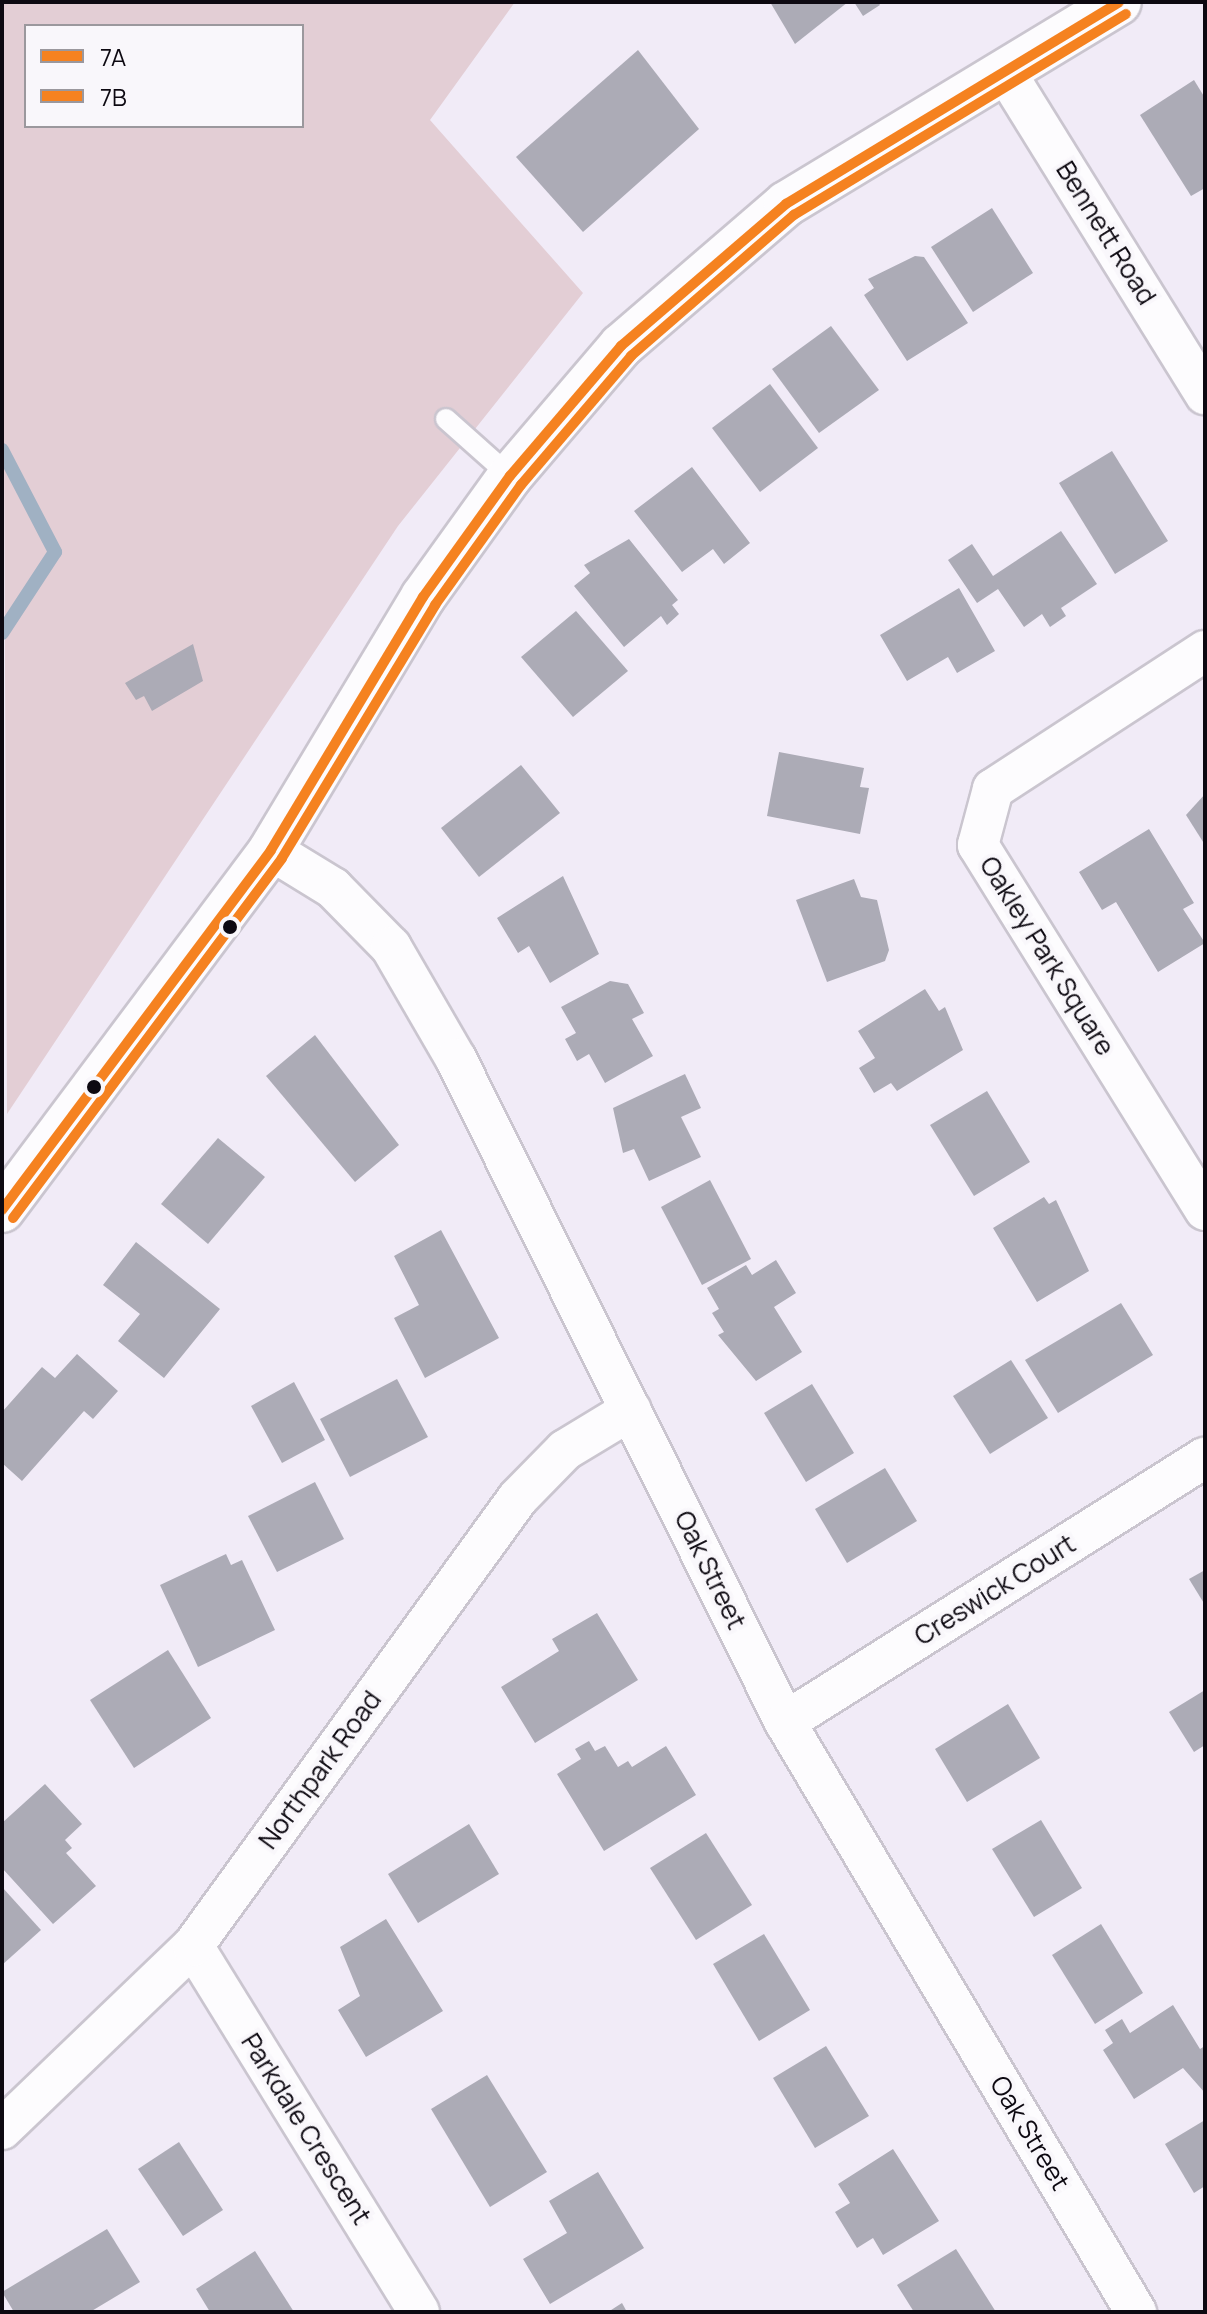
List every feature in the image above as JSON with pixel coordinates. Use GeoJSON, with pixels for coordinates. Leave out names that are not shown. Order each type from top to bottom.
{"type":"FeatureCollection","features":[{"type":"Feature","properties":{"kind":"street"},"geometry":{"type":"LineString","coordinates":[[10,1186],[271,850],[423,597],[510,476],[621,346],[780,208],[1119,2]]}},
{"type":"Feature","properties":{"kind":"street","name":"Bennett Road"},"geometry":{"type":"LineString","coordinates":[[1006,73],[1205,394]]}},
{"type":"Feature","properties":{"kind":"street","name":"Oakley Park Square"},"geometry":{"type":"LineString","coordinates":[[1205,651],[993,789],[978,845],[1205,1210]]}},
{"type":"Feature","properties":{"kind":"street","name":"Oak Street"},"geometry":{"type":"LineString","coordinates":[[271,850],[333,888],[391,947],[456,1059],[785,1722],[1136,2312]]}},
{"type":"Feature","properties":{"kind":"street","name":"Northpark Road"},"geometry":{"type":"LineString","coordinates":[[2,2129],[193,1946],[518,1498],[565,1450],[631,1410]]}},
{"type":"Feature","properties":{"kind":"street","name":"Creswick Court"},"geometry":{"type":"LineString","coordinates":[[785,1722],[1205,1458]]}},
{"type":"Feature","properties":{"kind":"street","name":"Parkdale Crescent"},"geometry":{"type":"LineString","coordinates":[[193,1946],[419,2312]]}},
{"type":"Feature","properties":{"kind":"lane"},"geometry":{"type":"LineString","coordinates":[[446,419],[510,476]]}},
{"type":"Feature","properties":{"kind":"shaded area"},"geometry":{"type":"Polygon","coordinates":[[[2,2],[515,2],[430,120],[583,293],[398,526],[7,1114],[2,2]]]}},
{"type":"Feature","properties":{"kind":"building"},"geometry":{"type":"Polygon","coordinates":[[[770,2],[848,2],[795,44],[770,2]]]}},
{"type":"Feature","properties":{"kind":"building"},"geometry":{"type":"Polygon","coordinates":[[[854,2],[878,2],[880,5],[863,16],[854,2]]]}},
{"type":"Feature","properties":{"kind":"building"},"geometry":{"type":"Polygon","coordinates":[[[638,50],[699,129],[583,232],[516,157],[638,50]]]}},
{"type":"Feature","properties":{"kind":"building"},"geometry":{"type":"Polygon","coordinates":[[[1194,80],[1205,98],[1205,188],[1191,196],[1140,115],[1194,80]]]}},
{"type":"Feature","properties":{"kind":"building"},"geometry":{"type":"Polygon","coordinates":[[[992,208],[1033,273],[973,312],[931,247],[992,208]]]}},
{"type":"Feature","properties":{"kind":"building"},"geometry":{"type":"Polygon","coordinates":[[[915,256],[924,257],[968,323],[907,361],[864,295],[874,288],[868,279],[915,256]]]}},
{"type":"Feature","properties":{"kind":"building"},"geometry":{"type":"Polygon","coordinates":[[[831,326],[879,390],[819,433],[772,369],[831,326]]]}},
{"type":"Feature","properties":{"kind":"building"},"geometry":{"type":"Polygon","coordinates":[[[770,384],[818,448],[760,492],[712,428],[770,384]]]}},
{"type":"Feature","properties":{"kind":"building"},"geometry":{"type":"Polygon","coordinates":[[[1112,451],[1168,541],[1115,574],[1059,483],[1112,451]]]}},
{"type":"Feature","properties":{"kind":"building"},"geometry":{"type":"Polygon","coordinates":[[[692,467],[750,543],[724,564],[713,549],[682,572],[634,511],[692,467]]]}},
{"type":"Feature","properties":{"kind":"building"},"geometry":{"type":"Polygon","coordinates":[[[1061,531],[1097,584],[1061,608],[1066,616],[1050,627],[1042,614],[1024,627],[998,589],[977,603],[948,560],[972,544],[993,576],[1061,531]]]}},
{"type":"Feature","properties":{"kind":"building"},"geometry":{"type":"Polygon","coordinates":[[[629,539],[678,600],[672,605],[679,614],[667,625],[661,616],[624,647],[574,586],[590,573],[584,565],[629,539]]]}},
{"type":"Feature","properties":{"kind":"building"},"geometry":{"type":"Polygon","coordinates":[[[959,588],[995,651],[957,673],[948,657],[907,681],[880,635],[959,588]]]}},
{"type":"Feature","properties":{"kind":"building"},"geometry":{"type":"Polygon","coordinates":[[[576,611],[628,671],[573,717],[521,657],[576,611]]]}},
{"type":"Feature","properties":{"kind":"building"},"geometry":{"type":"Polygon","coordinates":[[[193,644],[203,681],[152,711],[144,696],[136,700],[125,683],[193,644]]]}},
{"type":"Feature","properties":{"kind":"building"},"geometry":{"type":"Polygon","coordinates":[[[779,752],[864,768],[860,787],[869,788],[860,834],[767,816],[779,752]]]}},
{"type":"Feature","properties":{"kind":"building"},"geometry":{"type":"Polygon","coordinates":[[[521,765],[560,813],[479,877],[441,828],[521,765]]]}},
{"type":"Feature","properties":{"kind":"building"},"geometry":{"type":"Polygon","coordinates":[[[1205,794],[1205,845],[1186,815],[1205,794]]]}},
{"type":"Feature","properties":{"kind":"building"},"geometry":{"type":"Polygon","coordinates":[[[1149,829],[1194,903],[1183,909],[1205,943],[1158,972],[1116,902],[1102,910],[1079,872],[1149,829]]]}},
{"type":"Feature","properties":{"kind":"building"},"geometry":{"type":"Polygon","coordinates":[[[563,876],[599,954],[550,983],[529,946],[518,953],[497,918],[563,876]]]}},
{"type":"Feature","properties":{"kind":"building"},"geometry":{"type":"Polygon","coordinates":[[[854,879],[861,897],[877,900],[889,950],[885,961],[827,982],[796,900],[854,879]]]}},
{"type":"Feature","properties":{"kind":"building"},"geometry":{"type":"Polygon","coordinates":[[[610,981],[628,984],[644,1013],[632,1019],[653,1056],[605,1083],[589,1054],[577,1061],[565,1039],[576,1033],[561,1007],[610,981]]]}},
{"type":"Feature","properties":{"kind":"building"},"geometry":{"type":"Polygon","coordinates":[[[925,989],[939,1011],[945,1007],[963,1050],[897,1091],[891,1083],[874,1093],[859,1068],[875,1058],[858,1031],[925,989]]]}},
{"type":"Feature","properties":{"kind":"building"},"geometry":{"type":"Polygon","coordinates":[[[315,1035],[399,1145],[355,1182],[266,1076],[315,1035]]]}},
{"type":"Feature","properties":{"kind":"building"},"geometry":{"type":"Polygon","coordinates":[[[685,1074],[701,1108],[681,1117],[701,1157],[649,1181],[634,1149],[623,1153],[613,1108],[685,1074]]]}},
{"type":"Feature","properties":{"kind":"building"},"geometry":{"type":"Polygon","coordinates":[[[987,1091],[1030,1162],[974,1196],[930,1125],[987,1091]]]}},
{"type":"Feature","properties":{"kind":"building"},"geometry":{"type":"Polygon","coordinates":[[[218,1138],[265,1177],[208,1244],[161,1204],[218,1138]]]}},
{"type":"Feature","properties":{"kind":"building"},"geometry":{"type":"Polygon","coordinates":[[[710,1180],[751,1259],[702,1285],[661,1207],[710,1180]]]}},
{"type":"Feature","properties":{"kind":"building"},"geometry":{"type":"Polygon","coordinates":[[[1044,1197],[1049,1204],[1056,1200],[1089,1271],[1037,1302],[993,1228],[1044,1197]]]}},
{"type":"Feature","properties":{"kind":"building"},"geometry":{"type":"Polygon","coordinates":[[[441,1230],[499,1338],[425,1378],[394,1318],[419,1305],[394,1256],[441,1230]]]}},
{"type":"Feature","properties":{"kind":"building"},"geometry":{"type":"Polygon","coordinates":[[[136,1242],[220,1309],[164,1378],[118,1341],[140,1314],[103,1285],[136,1242]]]}},
{"type":"Feature","properties":{"kind":"building"},"geometry":{"type":"Polygon","coordinates":[[[776,1260],[796,1293],[774,1307],[802,1352],[756,1381],[718,1335],[724,1332],[712,1313],[719,1309],[707,1288],[746,1265],[752,1275],[776,1260]]]}},
{"type":"Feature","properties":{"kind":"building"},"geometry":{"type":"Polygon","coordinates":[[[1121,1303],[1153,1355],[1058,1413],[1025,1360],[1121,1303]]]}},
{"type":"Feature","properties":{"kind":"building"},"geometry":{"type":"Polygon","coordinates":[[[77,1354],[118,1391],[93,1419],[84,1411],[22,1481],[2,1463],[2,1412],[42,1367],[55,1378],[77,1354]]]}},
{"type":"Feature","properties":{"kind":"building"},"geometry":{"type":"Polygon","coordinates":[[[1011,1360],[1048,1418],[990,1454],[953,1396],[1011,1360]]]}},
{"type":"Feature","properties":{"kind":"building"},"geometry":{"type":"Polygon","coordinates":[[[397,1379],[428,1437],[350,1477],[320,1419],[397,1379]]]}},
{"type":"Feature","properties":{"kind":"building"},"geometry":{"type":"Polygon","coordinates":[[[294,1382],[325,1440],[282,1463],[251,1406],[294,1382]]]}},
{"type":"Feature","properties":{"kind":"building"},"geometry":{"type":"Polygon","coordinates":[[[812,1384],[854,1453],[806,1482],[764,1413],[812,1384]]]}},
{"type":"Feature","properties":{"kind":"building"},"geometry":{"type":"Polygon","coordinates":[[[885,1468],[917,1521],[847,1563],[815,1509],[885,1468]]]}},
{"type":"Feature","properties":{"kind":"building"},"geometry":{"type":"Polygon","coordinates":[[[315,1482],[344,1539],[277,1572],[248,1516],[315,1482]]]}},
{"type":"Feature","properties":{"kind":"building"},"geometry":{"type":"Polygon","coordinates":[[[226,1554],[231,1565],[242,1560],[275,1630],[198,1667],[160,1585],[226,1554]]]}},
{"type":"Feature","properties":{"kind":"building"},"geometry":{"type":"Polygon","coordinates":[[[1205,1570],[1205,1605],[1189,1579],[1205,1570]]]}},
{"type":"Feature","properties":{"kind":"building"},"geometry":{"type":"Polygon","coordinates":[[[597,1613],[638,1680],[535,1743],[501,1687],[559,1651],[552,1639],[597,1613]]]}},
{"type":"Feature","properties":{"kind":"building"},"geometry":{"type":"Polygon","coordinates":[[[168,1650],[211,1718],[134,1768],[90,1700],[168,1650]]]}},
{"type":"Feature","properties":{"kind":"building"},"geometry":{"type":"Polygon","coordinates":[[[1205,1690],[1205,1745],[1194,1752],[1169,1712],[1205,1690]]]}},
{"type":"Feature","properties":{"kind":"building"},"geometry":{"type":"Polygon","coordinates":[[[1008,1704],[1040,1758],[967,1802],[935,1749],[1008,1704]]]}},
{"type":"Feature","properties":{"kind":"building"},"geometry":{"type":"Polygon","coordinates":[[[589,1741],[595,1751],[605,1746],[618,1767],[628,1761],[632,1767],[666,1746],[696,1795],[604,1851],[557,1774],[581,1759],[575,1749],[589,1741]]]}},
{"type":"Feature","properties":{"kind":"building"},"geometry":{"type":"Polygon","coordinates":[[[45,1784],[82,1824],[65,1840],[72,1848],[66,1853],[96,1886],[53,1924],[2,1868],[2,1823],[45,1784]]]}},
{"type":"Feature","properties":{"kind":"building"},"geometry":{"type":"Polygon","coordinates":[[[1041,1820],[1082,1888],[1034,1917],[992,1849],[1041,1820]]]}},
{"type":"Feature","properties":{"kind":"building"},"geometry":{"type":"Polygon","coordinates":[[[469,1824],[499,1874],[418,1923],[388,1874],[469,1824]]]}},
{"type":"Feature","properties":{"kind":"building"},"geometry":{"type":"Polygon","coordinates":[[[706,1833],[752,1905],[696,1940],[650,1868],[706,1833]]]}},
{"type":"Feature","properties":{"kind":"building"},"geometry":{"type":"Polygon","coordinates":[[[2,1887],[41,1930],[2,1965],[2,1887]]]}},
{"type":"Feature","properties":{"kind":"building"},"geometry":{"type":"Polygon","coordinates":[[[386,1919],[443,2011],[366,2057],[338,2010],[360,1996],[340,1947],[386,1919]]]}},
{"type":"Feature","properties":{"kind":"building"},"geometry":{"type":"Polygon","coordinates":[[[1101,1924],[1143,1993],[1095,2024],[1052,1955],[1101,1924]]]}},
{"type":"Feature","properties":{"kind":"building"},"geometry":{"type":"Polygon","coordinates":[[[764,1934],[810,2010],[759,2041],[713,1964],[764,1934]]]}},
{"type":"Feature","properties":{"kind":"building"},"geometry":{"type":"Polygon","coordinates":[[[1173,2005],[1200,2049],[1205,2046],[1205,2093],[1183,2068],[1134,2099],[1103,2050],[1113,2043],[1105,2030],[1122,2019],[1130,2033],[1173,2005]]]}},
{"type":"Feature","properties":{"kind":"building"},"geometry":{"type":"Polygon","coordinates":[[[826,2046],[869,2116],[815,2148],[773,2078],[826,2046]]]}},
{"type":"Feature","properties":{"kind":"building"},"geometry":{"type":"Polygon","coordinates":[[[487,2075],[547,2172],[490,2207],[431,2109],[487,2075]]]}},
{"type":"Feature","properties":{"kind":"building"},"geometry":{"type":"Polygon","coordinates":[[[1205,2120],[1205,2186],[1194,2193],[1165,2144],[1205,2120]]]}},
{"type":"Feature","properties":{"kind":"building"},"geometry":{"type":"Polygon","coordinates":[[[179,2142],[223,2210],[183,2236],[138,2169],[179,2142]]]}},
{"type":"Feature","properties":{"kind":"building"},"geometry":{"type":"Polygon","coordinates":[[[893,2149],[939,2221],[883,2255],[873,2238],[857,2248],[835,2212],[850,2203],[838,2184],[893,2149]]]}},
{"type":"Feature","properties":{"kind":"building"},"geometry":{"type":"Polygon","coordinates":[[[598,2172],[644,2248],[550,2304],[523,2259],[567,2233],[549,2201],[598,2172]]]}},
{"type":"Feature","properties":{"kind":"building"},"geometry":{"type":"Polygon","coordinates":[[[107,2229],[140,2282],[90,2312],[14,2312],[2,2292],[107,2229]]]}},
{"type":"Feature","properties":{"kind":"building"},"geometry":{"type":"Polygon","coordinates":[[[956,2249],[996,2312],[914,2312],[897,2285],[956,2249]]]}},
{"type":"Feature","properties":{"kind":"building"},"geometry":{"type":"Polygon","coordinates":[[[255,2251],[294,2312],[210,2312],[196,2289],[255,2251]]]}},
{"type":"Feature","properties":{"kind":"building"},"geometry":{"type":"Polygon","coordinates":[[[622,2303],[627,2312],[608,2312],[622,2303]]]}},
{"type":"Feature","properties":{"kind":"waterway"},"geometry":{"type":"LineString","coordinates":[[2,450],[55,552],[2,633]]}},
{"type":"Feature","properties":{"kind":"transit line","name":"7A"},"geometry":{"type":"LineString","coordinates":[[2,1210],[271,850],[423,597],[510,476],[621,346],[786,204],[1119,2]]}},
{"type":"Feature","properties":{"kind":"transit line","name":"7B"},"geometry":{"type":"LineString","coordinates":[[13,1218],[282,858],[435,605],[521,485],[631,356],[794,215],[1126,14]]}}]}
